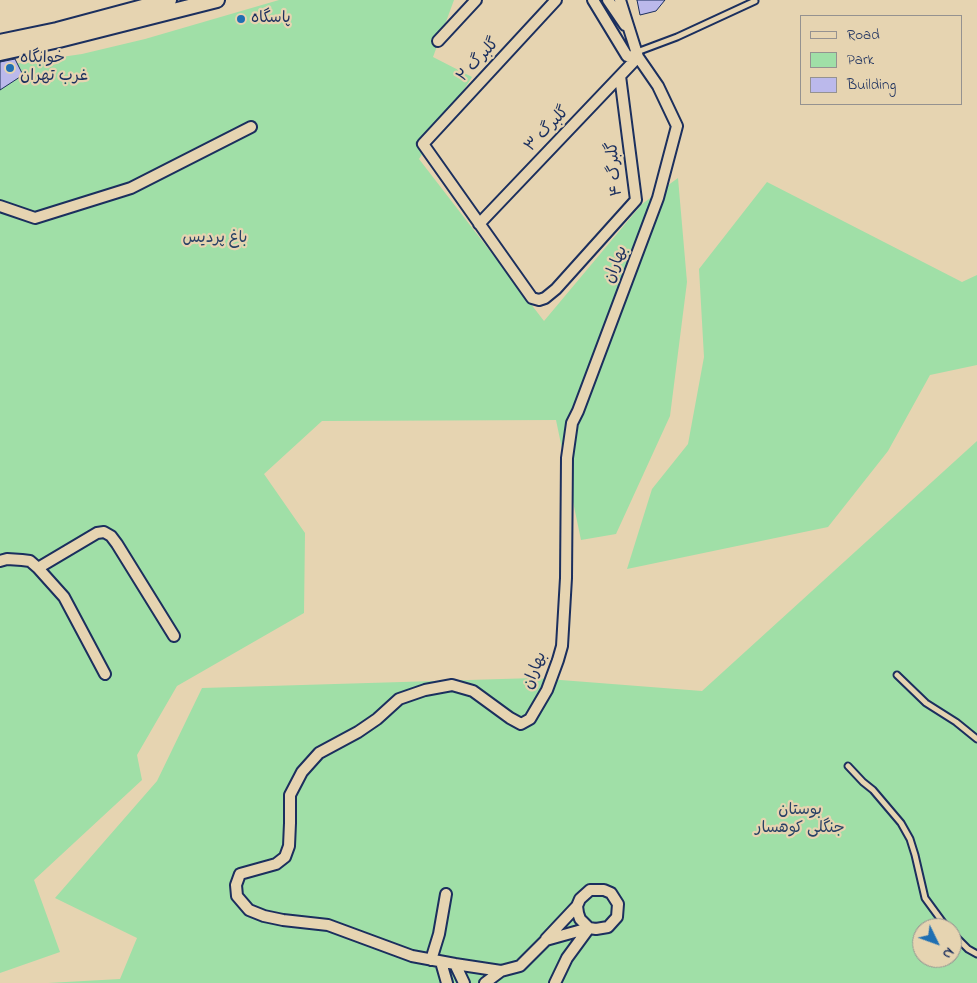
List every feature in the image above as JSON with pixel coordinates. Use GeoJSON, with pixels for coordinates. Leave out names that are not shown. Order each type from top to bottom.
{"type":"FeatureCollection","features":[{"type":"Feature","properties":{"kind":"main road"},"geometry":{"type":"LineString","coordinates":[[0,42],[57,30],[123,6],[170,0]]}},
{"type":"Feature","properties":{"kind":"main road"},"geometry":{"type":"LineString","coordinates":[[0,53],[217,0]]}},
{"type":"Feature","properties":{"kind":"street"},"geometry":{"type":"LineString","coordinates":[[438,41],[476,0]]}},
{"type":"Feature","properties":{"kind":"street","name":"گلبرگ ۲"},"geometry":{"type":"LineString","coordinates":[[479,224],[424,146],[424,142],[556,0]]}},
{"type":"Feature","properties":{"kind":"street"},"geometry":{"type":"LineString","coordinates":[[593,0],[627,56],[638,57],[632,33],[620,0]]}},
{"type":"Feature","properties":{"kind":"street"},"geometry":{"type":"LineString","coordinates":[[608,0],[632,33]]}},
{"type":"Feature","properties":{"kind":"street","name":"گلبرگ ۳"},"geometry":{"type":"LineString","coordinates":[[479,224],[638,57]]}},
{"type":"Feature","properties":{"kind":"street","name":"بهاران"},"geometry":{"type":"LineString","coordinates":[[501,972],[412,956],[328,925],[264,916],[249,910],[237,896],[236,885],[240,874],[276,864],[285,857],[290,824],[290,795],[302,772],[319,753],[358,732],[377,719],[398,699],[425,690],[452,685],[472,691],[521,724],[530,718],[547,690],[562,646],[566,578],[566,458],[572,423],[658,198],[677,126],[658,86],[638,57]]}},
{"type":"Feature","properties":{"kind":"street","name":"گلبرگ ۴"},"geometry":{"type":"LineString","coordinates":[[479,224],[532,298],[539,300],[545,298],[556,289],[636,200],[620,76]]}},
{"type":"Feature","properties":{"kind":"street"},"geometry":{"type":"LineString","coordinates":[[0,206],[35,218],[131,188],[251,126]]}},
{"type":"Feature","properties":{"kind":"street"},"geometry":{"type":"LineString","coordinates":[[38,568],[98,533],[104,532],[111,536],[117,544],[174,636]]}},
{"type":"Feature","properties":{"kind":"street"},"geometry":{"type":"LineString","coordinates":[[0,561],[7,559],[30,561],[38,568],[64,597],[105,674]]}},
{"type":"Feature","properties":{"kind":"street"},"geometry":{"type":"LineString","coordinates":[[485,983],[501,972],[520,966],[577,906],[584,894],[590,890],[604,890],[615,898],[618,911],[613,922],[602,929],[589,928],[546,940]]}},
{"type":"Feature","properties":{"kind":"street"},"geometry":{"type":"LineString","coordinates":[[431,960],[439,934],[446,894]]}},
{"type":"Feature","properties":{"kind":"street"},"geometry":{"type":"LineString","coordinates":[[577,906],[580,919],[589,928]]}},
{"type":"Feature","properties":{"kind":"street"},"geometry":{"type":"LineString","coordinates":[[555,983],[567,958],[589,928]]}},
{"type":"Feature","properties":{"kind":"street"},"geometry":{"type":"LineString","coordinates":[[441,962],[447,983]]}},
{"type":"Feature","properties":{"kind":"street"},"geometry":{"type":"LineString","coordinates":[[456,964],[464,983]]}},
{"type":"Feature","properties":{"kind":"lane"},"geometry":{"type":"LineString","coordinates":[[627,56],[677,37],[755,1]]}},
{"type":"Feature","properties":{"kind":"lane"},"geometry":{"type":"LineString","coordinates":[[897,675],[926,703],[956,722],[977,740]]}},
{"type":"Feature","properties":{"kind":"lane"},"geometry":{"type":"LineString","coordinates":[[848,766],[873,790],[901,823],[910,839],[925,898],[940,918]]}},
{"type":"Feature","properties":{"kind":"lane"},"geometry":{"type":"LineString","coordinates":[[962,943],[977,954]]}},
{"type":"Feature","properties":{"kind":"green space","name":"باغ پردیس"},"geometry":{"type":"Polygon","coordinates":[[[279,0],[454,0],[433,57],[472,77],[419,159],[544,321],[642,204],[678,178],[687,282],[670,416],[616,534],[581,540],[556,420],[322,421],[264,474],[305,533],[304,613],[177,686],[137,755],[142,780],[34,880],[60,952],[0,973],[0,66],[82,54],[145,39],[279,0]]]}},
{"type":"Feature","properties":{"kind":"green space"},"geometry":{"type":"Polygon","coordinates":[[[767,182],[962,282],[977,275],[977,365],[930,375],[888,451],[828,527],[627,569],[652,489],[688,444],[704,357],[699,269],[767,182]]]}},
{"type":"Feature","properties":{"kind":"green space","name":"بوستان جنگلی کوهسار"},"geometry":{"type":"Polygon","coordinates":[[[977,441],[977,983],[48,983],[120,979],[137,938],[55,898],[157,781],[202,688],[535,678],[702,691],[977,441]]]}},
{"type":"Feature","properties":{"kind":"building"},"geometry":{"type":"Polygon","coordinates":[[[637,0],[665,0],[656,11],[640,15],[637,0]]]}},
{"type":"Feature","properties":{"kind":"building","name":"خوابگاه غرب تهران"},"geometry":{"type":"Polygon","coordinates":[[[15,59],[23,75],[0,90],[0,62],[15,59]]]}},
{"type":"Feature","properties":{"kind":"place","name":"پاسگاه"},"geometry":{"type":"Point","coordinates":[241,19]}},
{"type":"Feature","properties":{"kind":"place","name":"خوابگاه غرب تهران"},"geometry":{"type":"Point","coordinates":[10,68]}}]}
